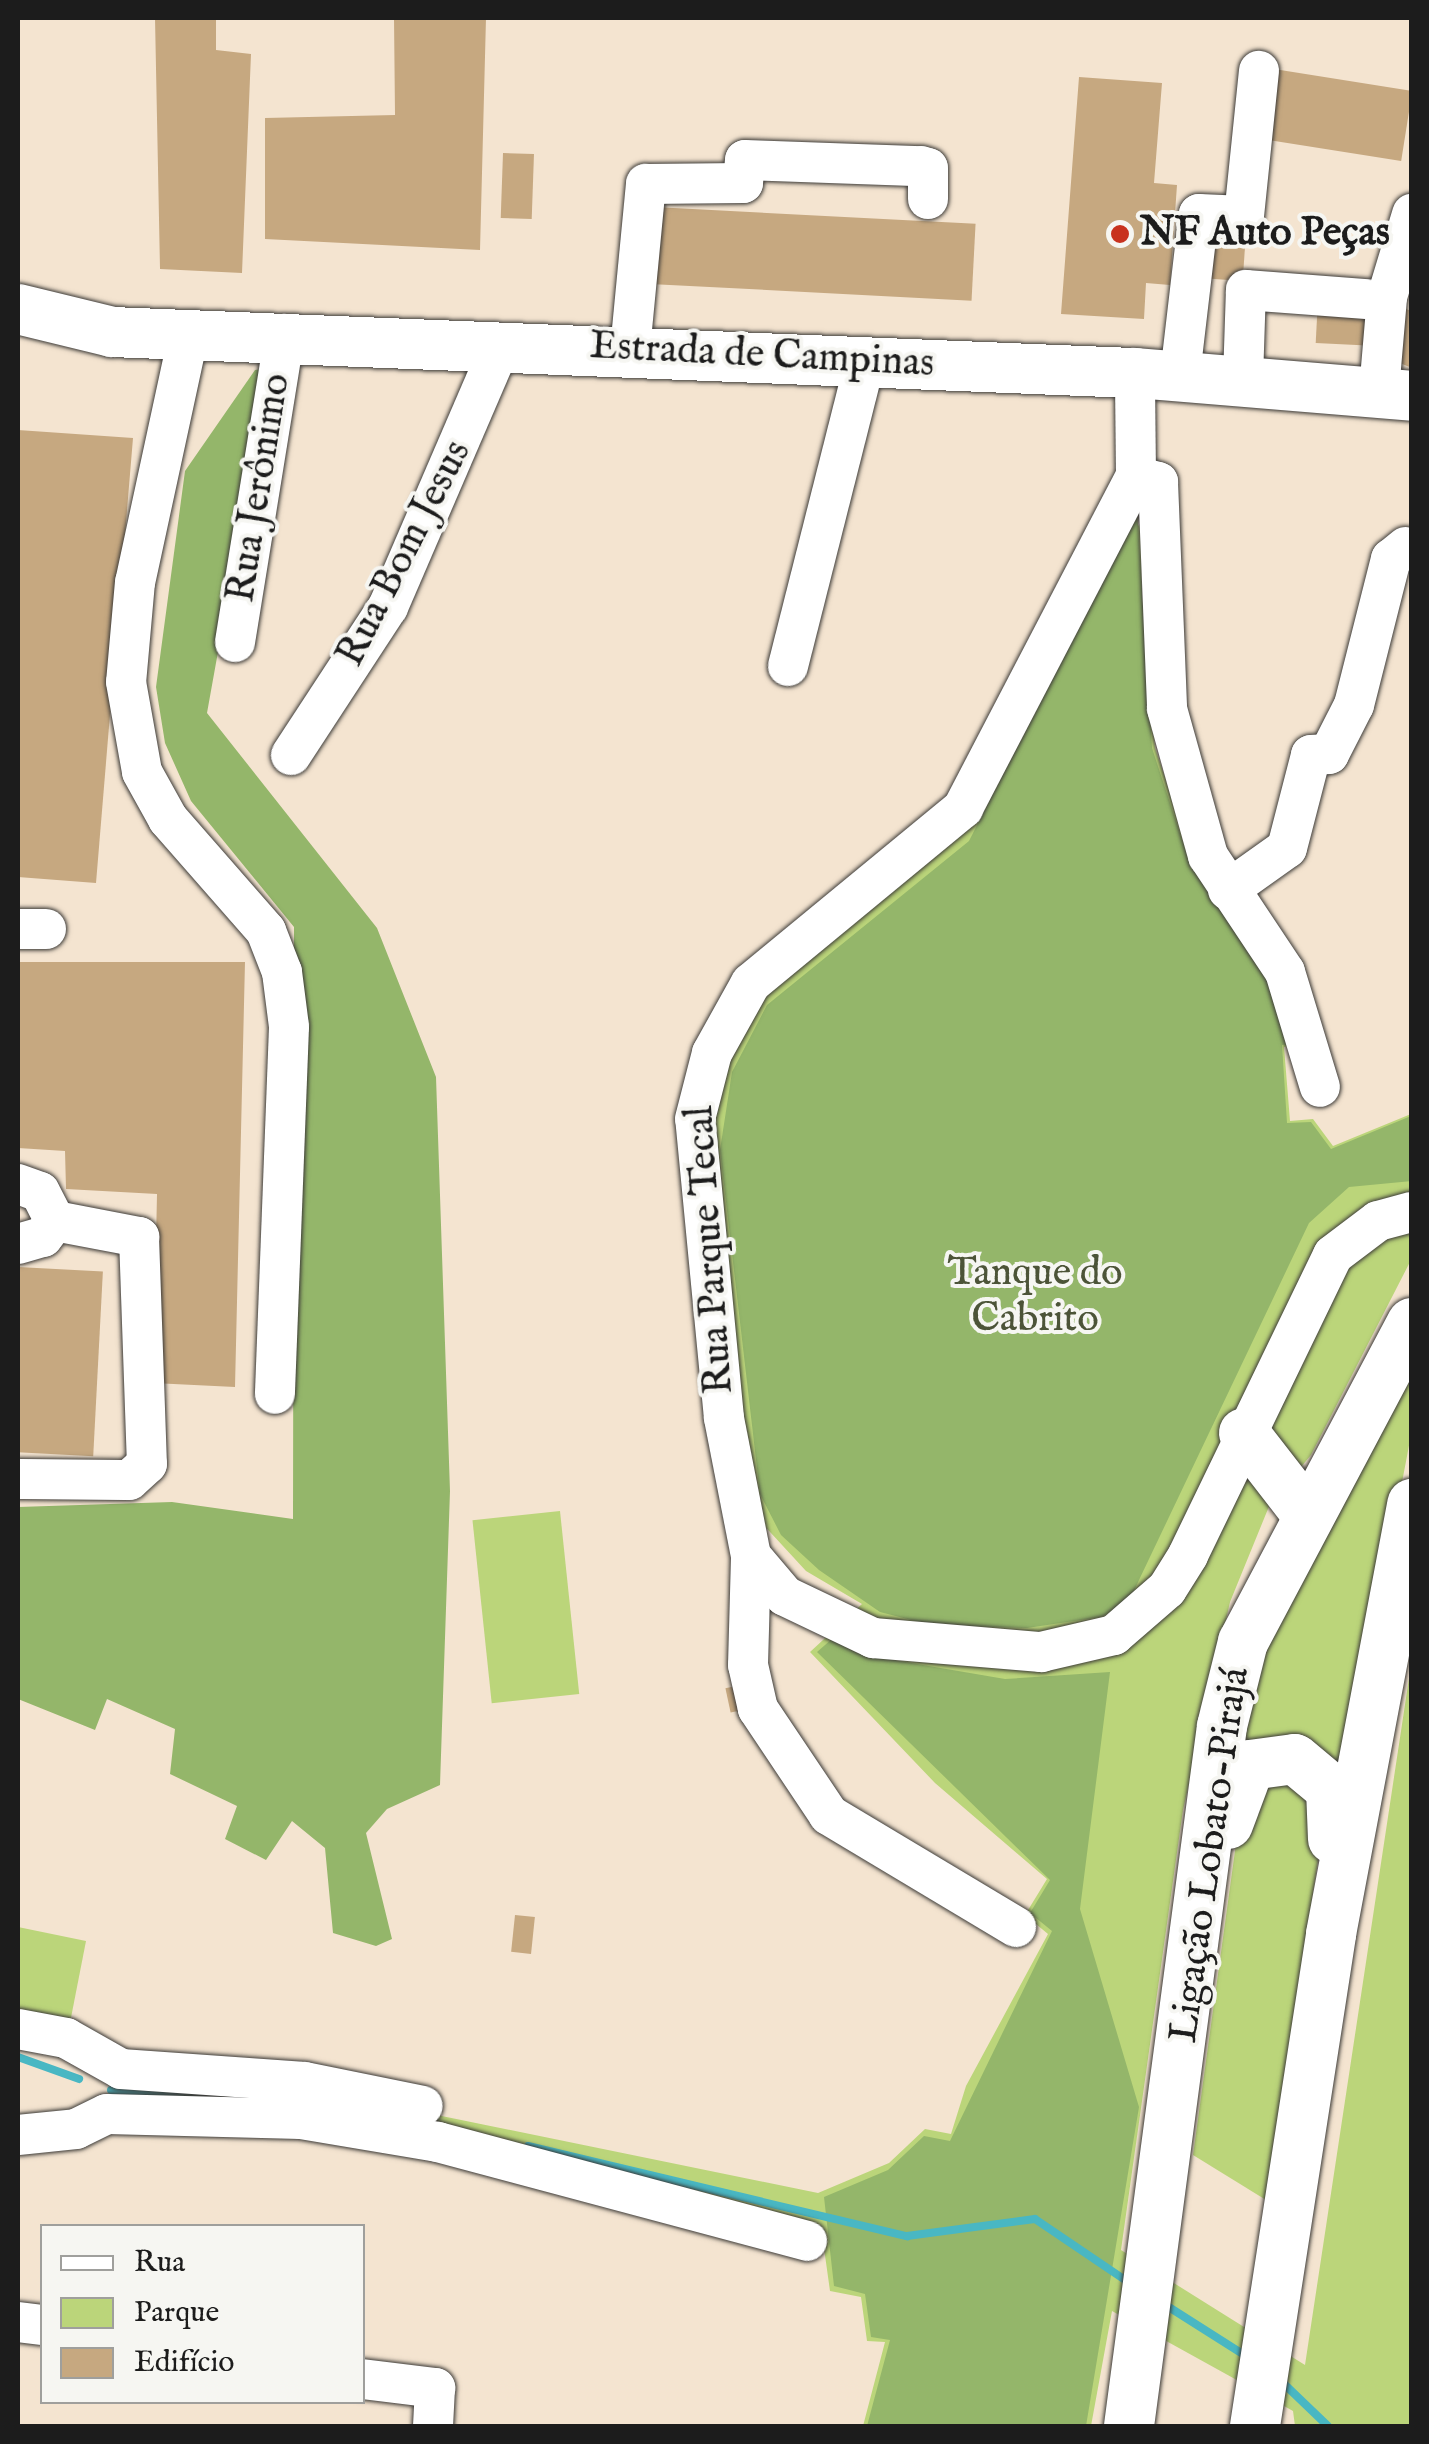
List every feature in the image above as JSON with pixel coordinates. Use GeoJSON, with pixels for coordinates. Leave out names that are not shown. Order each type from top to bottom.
{"type":"FeatureCollection","features":[{"type":"Feature","properties":{"kind":"main road","name":"Estrada de Campinas"},"geometry":{"type":"LineString","coordinates":[[18,309],[89,327],[189,334],[285,334],[1158,374],[1395,393]]}},
{"type":"Feature","properties":{"kind":"main road","name":"Ligação Lobato-Pirajá"},"geometry":{"type":"LineString","coordinates":[[1130,2426],[1233,1680],[1306,1512],[1412,1323]]}},
{"type":"Feature","properties":{"kind":"main road"},"geometry":{"type":"LineString","coordinates":[[1244,1433],[1306,1512]]}},
{"type":"Feature","properties":{"kind":"main road"},"geometry":{"type":"LineString","coordinates":[[1255,2426],[1283,2274],[1331,1934],[1374,1687],[1412,1504]]}},
{"type":"Feature","properties":{"kind":"main road"},"geometry":{"type":"LineString","coordinates":[[1193,1976],[1236,1783],[1265,1759],[1310,1765],[1332,1789],[1331,1934]]}},
{"type":"Feature","properties":{"kind":"street","name":"Rua Parque Tecal"},"geometry":{"type":"LineString","coordinates":[[1016,1927],[817,1805],[750,1687],[751,1556],[724,1418],[698,1088],[751,983],[963,808],[1136,476],[1199,214],[1244,216],[1259,72]]}},
{"type":"Feature","properties":{"kind":"street"},"geometry":{"type":"LineString","coordinates":[[630,350],[646,184],[743,183],[745,160],[920,166],[928,168],[928,199]]}},
{"type":"Feature","properties":{"kind":"street"},"geometry":{"type":"LineString","coordinates":[[1395,393],[1387,297],[1412,214]]}},
{"type":"Feature","properties":{"kind":"street"},"geometry":{"type":"LineString","coordinates":[[1243,379],[1246,290],[1368,299]]}},
{"type":"Feature","properties":{"kind":"street"},"geometry":{"type":"LineString","coordinates":[[18,323],[89,327]]}},
{"type":"Feature","properties":{"kind":"street"},"geometry":{"type":"LineString","coordinates":[[189,334],[136,582],[126,682],[150,788],[266,931],[282,972],[289,1026],[275,1394]]}},
{"type":"Feature","properties":{"kind":"street","name":"Rua Jerônimo"},"geometry":{"type":"LineString","coordinates":[[236,642],[285,334]]}},
{"type":"Feature","properties":{"kind":"street","name":"Rua Bom Jesus"},"geometry":{"type":"LineString","coordinates":[[291,755],[388,606],[501,344]]}},
{"type":"Feature","properties":{"kind":"street"},"geometry":{"type":"LineString","coordinates":[[788,666],[864,362]]}},
{"type":"Feature","properties":{"kind":"street"},"geometry":{"type":"LineString","coordinates":[[1136,476],[1158,482],[1167,709],[1209,861],[1285,972],[1320,1088]]}},
{"type":"Feature","properties":{"kind":"street"},"geometry":{"type":"LineString","coordinates":[[1228,890],[1287,848],[1311,755],[1329,754],[1354,705],[1391,559],[1406,547]]}},
{"type":"Feature","properties":{"kind":"street"},"geometry":{"type":"LineString","coordinates":[[18,1184],[40,1192],[55,1220]]}},
{"type":"Feature","properties":{"kind":"street"},"geometry":{"type":"LineString","coordinates":[[751,1556],[796,1604],[873,1638],[999,1652],[1077,1647],[1114,1635],[1167,1589],[1332,1255],[1378,1221],[1412,1212]]}},
{"type":"Feature","properties":{"kind":"street"},"geometry":{"type":"LineString","coordinates":[[18,1244],[42,1237],[55,1220]]}},
{"type":"Feature","properties":{"kind":"street"},"geometry":{"type":"LineString","coordinates":[[18,1479],[129,1480],[146,1464],[142,1246],[122,1228],[55,1220]]}},
{"type":"Feature","properties":{"kind":"street"},"geometry":{"type":"LineString","coordinates":[[1374,1687],[1412,1621]]}},
{"type":"Feature","properties":{"kind":"street"},"geometry":{"type":"LineString","coordinates":[[18,2030],[66,2038],[120,2069],[267,2078],[424,2106]]}},
{"type":"Feature","properties":{"kind":"street"},"geometry":{"type":"LineString","coordinates":[[120,2069],[88,2086],[92,2106],[107,2114],[267,2118],[438,2142],[807,2241]]}},
{"type":"Feature","properties":{"kind":"street"},"geometry":{"type":"LineString","coordinates":[[267,2078],[267,2118]]}},
{"type":"Feature","properties":{"kind":"street"},"geometry":{"type":"LineString","coordinates":[[18,2135],[76,2129],[107,2114]]}},
{"type":"Feature","properties":{"kind":"street"},"geometry":{"type":"LineString","coordinates":[[365,2379],[435,2388],[432,2426]]}},
{"type":"Feature","properties":{"kind":"green space"},"geometry":{"type":"Polygon","coordinates":[[[269,368],[207,713],[377,928],[436,1077],[450,1491],[440,1785],[387,1809],[366,1833],[392,1939],[376,1946],[333,1933],[325,1848],[292,1821],[266,1860],[225,1839],[237,1806],[170,1774],[175,1729],[107,1699],[95,1730],[18,1699],[18,1507],[172,1502],[293,1519],[294,927],[191,801],[165,743],[156,687],[185,471],[255,370],[269,368]]]}},
{"type":"Feature","properties":{"kind":"green space","name":"Tanque do Cabrito"},"geometry":{"type":"Polygon","coordinates":[[[1137,509],[1152,748],[1187,855],[1272,986],[1289,1044],[1282,1045],[1287,1123],[1311,1122],[1331,1149],[1411,1116],[1412,1181],[1349,1187],[1309,1223],[1129,1601],[1101,1617],[1027,1628],[931,1625],[880,1612],[819,1570],[781,1535],[760,1494],[720,1150],[732,1072],[767,1005],[969,841],[1137,509]]]}},
{"type":"Feature","properties":{"kind":"green space","name":"Tanque do Cabrito"},"geometry":{"type":"Polygon","coordinates":[[[1146,516],[1140,601],[1155,748],[1191,854],[1292,1045],[1284,1047],[1290,1121],[1313,1119],[1333,1146],[1411,1114],[1412,1258],[1311,1455],[1270,1504],[1230,1602],[1183,1810],[1121,2250],[1305,2365],[1411,1665],[1411,2426],[1295,2426],[1293,2411],[1112,2311],[1091,2426],[863,2426],[885,2342],[867,2341],[861,2297],[830,2291],[822,2234],[295,2086],[818,2193],[889,2163],[925,2129],[951,2134],[966,2086],[1048,1934],[1025,1915],[1047,1879],[935,1783],[810,1652],[862,1604],[806,1571],[759,1520],[747,1482],[711,1137],[730,1050],[761,996],[967,830],[1104,569],[1146,516]]]}},
{"type":"Feature","properties":{"kind":"green space"},"geometry":{"type":"Polygon","coordinates":[[[1411,1361],[1411,1435],[1347,1772],[1307,1742],[1236,1758],[1262,1655],[1411,1361]]]}},
{"type":"Feature","properties":{"kind":"green space"},"geometry":{"type":"Polygon","coordinates":[[[560,1511],[579,1694],[492,1703],[472,1520],[560,1511]]]}},
{"type":"Feature","properties":{"kind":"green space"},"geometry":{"type":"Polygon","coordinates":[[[833,1638],[882,1658],[1005,1679],[1110,1672],[1080,1909],[1139,2107],[1086,2426],[867,2426],[890,2340],[871,2337],[865,2294],[834,2286],[824,2197],[888,2170],[924,2136],[950,2141],[1052,1931],[1030,1913],[1050,1880],[817,1652],[833,1638]]]}},
{"type":"Feature","properties":{"kind":"green space"},"geometry":{"type":"Polygon","coordinates":[[[1301,1778],[1321,1841],[1266,2200],[1193,2155],[1239,1822],[1252,1786],[1301,1778]]]}},
{"type":"Feature","properties":{"kind":"green space"},"geometry":{"type":"Polygon","coordinates":[[[18,1927],[86,1941],[68,2033],[18,2023],[18,1927]]]}},
{"type":"Feature","properties":{"kind":"building"},"geometry":{"type":"Polygon","coordinates":[[[155,18],[216,18],[216,50],[251,54],[242,273],[160,269],[155,18]]]}},
{"type":"Feature","properties":{"kind":"building"},"geometry":{"type":"Polygon","coordinates":[[[394,18],[486,18],[480,250],[265,239],[265,118],[395,115],[394,18]]]}},
{"type":"Feature","properties":{"kind":"building"},"geometry":{"type":"Polygon","coordinates":[[[1274,69],[1412,91],[1401,161],[1263,139],[1274,69]]]}},
{"type":"Feature","properties":{"kind":"building","name":"NF Auto Peças"},"geometry":{"type":"Polygon","coordinates":[[[1079,77],[1162,83],[1154,183],[1177,185],[1170,285],[1146,283],[1144,319],[1061,314],[1079,77]]]}},
{"type":"Feature","properties":{"kind":"building"},"geometry":{"type":"Polygon","coordinates":[[[503,153],[534,154],[532,219],[501,218],[503,153]]]}},
{"type":"Feature","properties":{"kind":"building"},"geometry":{"type":"Polygon","coordinates":[[[654,207],[976,224],[972,301],[650,284],[654,207]]]}},
{"type":"Feature","properties":{"kind":"building"},"geometry":{"type":"Polygon","coordinates":[[[1201,217],[1247,220],[1243,281],[1197,278],[1201,217]]]}},
{"type":"Feature","properties":{"kind":"building"},"geometry":{"type":"Polygon","coordinates":[[[1318,299],[1369,302],[1367,346],[1316,343],[1318,299]]]}},
{"type":"Feature","properties":{"kind":"building"},"geometry":{"type":"Polygon","coordinates":[[[1386,303],[1412,311],[1412,368],[1368,350],[1386,303]]]}},
{"type":"Feature","properties":{"kind":"building"},"geometry":{"type":"Polygon","coordinates":[[[18,430],[133,438],[96,883],[18,877],[18,430]]]}},
{"type":"Feature","properties":{"kind":"building"},"geometry":{"type":"Polygon","coordinates":[[[18,962],[245,962],[235,1387],[153,1383],[157,1194],[66,1189],[65,1151],[18,1148],[18,962]]]}},
{"type":"Feature","properties":{"kind":"building"},"geometry":{"type":"Polygon","coordinates":[[[18,1267],[103,1271],[93,1456],[18,1452],[18,1267]]]}},
{"type":"Feature","properties":{"kind":"building"},"geometry":{"type":"Polygon","coordinates":[[[745,1684],[750,1708],[731,1713],[725,1688],[745,1684]]]}},
{"type":"Feature","properties":{"kind":"building"},"geometry":{"type":"Polygon","coordinates":[[[515,1915],[535,1917],[531,1954],[511,1952],[515,1915]]]}},
{"type":"Feature","properties":{"kind":"waterway"},"geometry":{"type":"LineString","coordinates":[[18,2057],[79,2079]]}},
{"type":"Feature","properties":{"kind":"waterway"},"geometry":{"type":"LineString","coordinates":[[111,2090],[221,2096]]}},
{"type":"Feature","properties":{"kind":"waterway"},"geometry":{"type":"LineString","coordinates":[[528,2146],[907,2236],[1035,2219],[1131,2284]]}},
{"type":"Feature","properties":{"kind":"waterway"},"geometry":{"type":"LineString","coordinates":[[1164,2304],[1249,2358]]}},
{"type":"Feature","properties":{"kind":"waterway"},"geometry":{"type":"LineString","coordinates":[[1281,2381],[1328,2426]]}},
{"type":"Feature","properties":{"kind":"place","name":"NF Auto Peças"},"geometry":{"type":"Point","coordinates":[1120,234]}}]}
